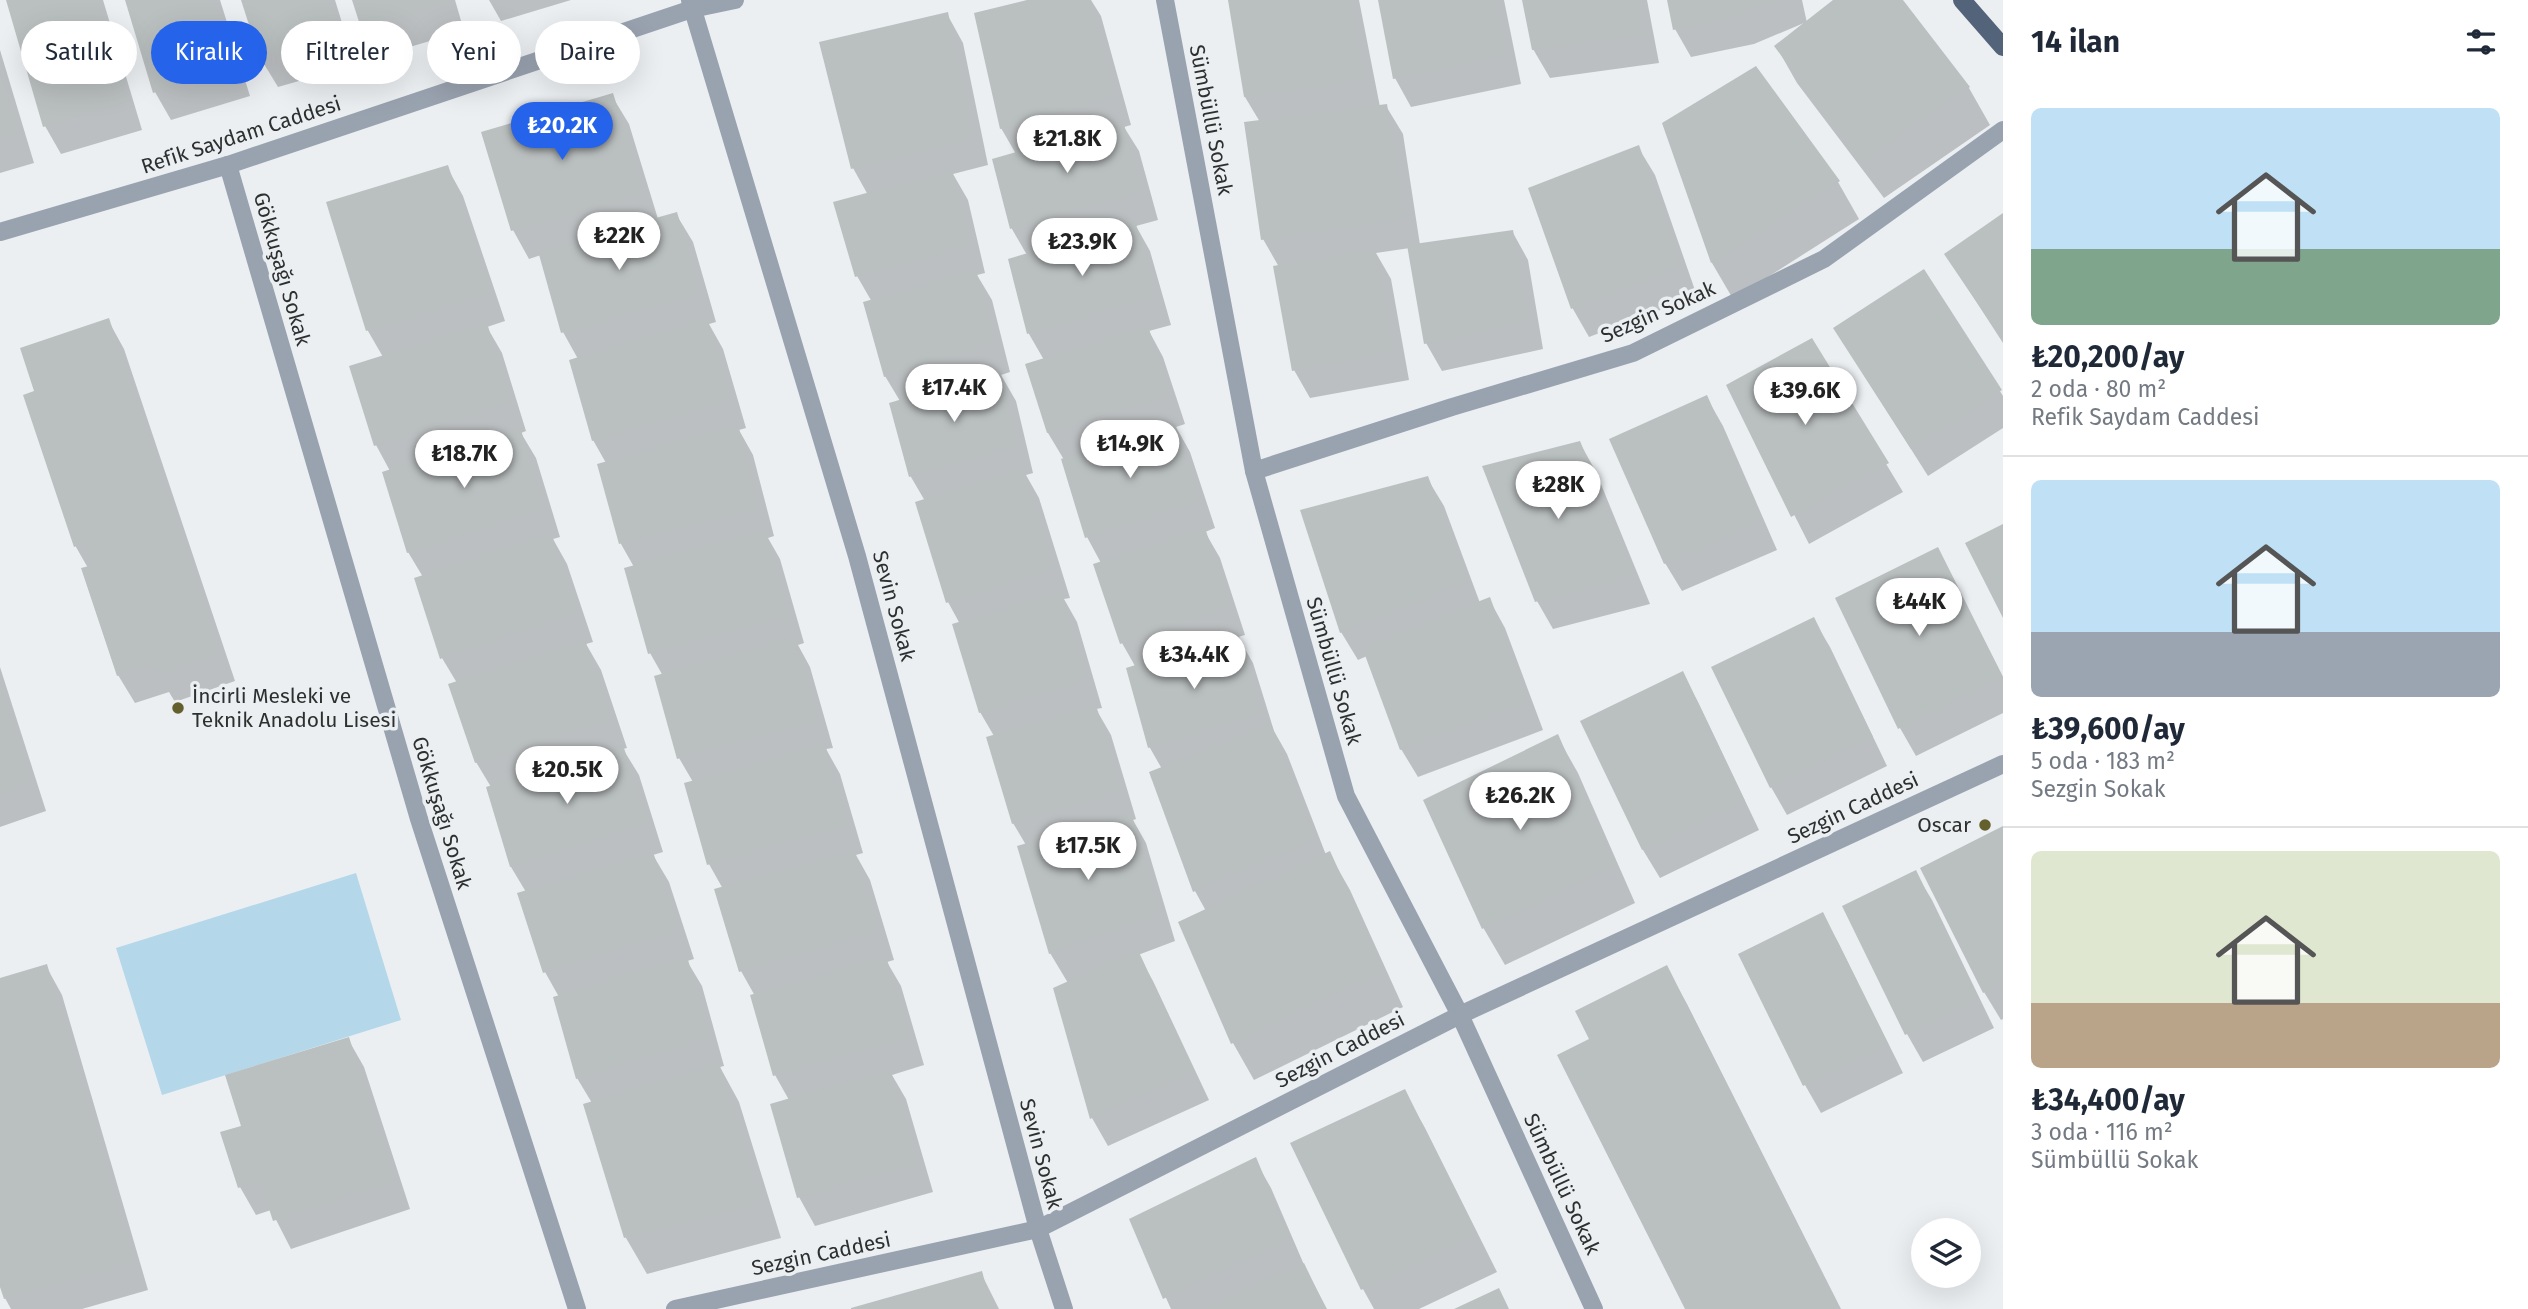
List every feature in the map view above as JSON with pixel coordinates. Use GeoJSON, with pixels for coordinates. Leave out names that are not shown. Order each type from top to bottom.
{"type":"FeatureCollection","features":[{"type":"Feature","properties":{"kind":"main road"},"geometry":{"type":"LineString","coordinates":[[1962,0],[2003,47]]}},
{"type":"Feature","properties":{"kind":"street","name":"Refik Saydam Caddesi"},"geometry":{"type":"LineString","coordinates":[[0,232],[228,165],[691,5],[735,0]]}},
{"type":"Feature","properties":{"kind":"street","name":"Sümbüllü Sokak"},"geometry":{"type":"LineString","coordinates":[[1165,0],[1254,471],[1346,796],[1460,1015],[1594,1309]]}},
{"type":"Feature","properties":{"kind":"street","name":"Sevin Sokak"},"geometry":{"type":"LineString","coordinates":[[691,5],[857,556],[1038,1229],[1064,1309]]}},
{"type":"Feature","properties":{"kind":"street","name":"Sezgin Sokak"},"geometry":{"type":"LineString","coordinates":[[1254,471],[1452,407],[1633,353],[1824,259],[2003,130]]}},
{"type":"Feature","properties":{"kind":"street","name":"Gökkuşağı Sokak"},"geometry":{"type":"LineString","coordinates":[[228,165],[419,819],[577,1309]]}},
{"type":"Feature","properties":{"kind":"street","name":"Sezgin Caddesi"},"geometry":{"type":"LineString","coordinates":[[675,1309],[1038,1229],[1460,1015],[2003,764]]}},
{"type":"Feature","properties":{"kind":"shaded area"},"geometry":{"type":"Polygon","coordinates":[[[356,873],[401,1020],[162,1095],[116,948],[356,873]]]}},
{"type":"Feature","properties":{"kind":"building"},"geometry":{"type":"Polygon","coordinates":[[[6,0],[96,0],[102,21],[21,21],[21,51],[6,0]]]}},
{"type":"Feature","properties":{"kind":"building"},"geometry":{"type":"Polygon","coordinates":[[[125,0],[214,0],[221,21],[151,21],[151,84],[181,84],[153,93],[137,40],[137,21],[131,21],[125,0]]]}},
{"type":"Feature","properties":{"kind":"building"},"geometry":{"type":"Polygon","coordinates":[[[241,0],[329,0],[335,21],[281,21],[281,53],[267,57],[267,21],[248,21],[241,0]]]}},
{"type":"Feature","properties":{"kind":"building"},"geometry":{"type":"Polygon","coordinates":[[[352,0],[448,0],[449,3],[386,21],[359,21],[352,0]]]}},
{"type":"Feature","properties":{"kind":"building"},"geometry":{"type":"Polygon","coordinates":[[[1027,0],[1089,0],[1116,97],[1000,129],[974,13],[1027,0]]]}},
{"type":"Feature","properties":{"kind":"building"},"geometry":{"type":"Polygon","coordinates":[[[1228,0],[1350,0],[1365,80],[1244,97],[1228,0]]]}},
{"type":"Feature","properties":{"kind":"building"},"geometry":{"type":"Polygon","coordinates":[[[1378,0],[1495,0],[1506,56],[1393,79],[1378,0]]]}},
{"type":"Feature","properties":{"kind":"building"},"geometry":{"type":"Polygon","coordinates":[[[1522,0],[1637,0],[1644,35],[1532,50],[1522,0]]]}},
{"type":"Feature","properties":{"kind":"building"},"geometry":{"type":"Polygon","coordinates":[[[1667,0],[1775,0],[1737,16],[1673,30],[1667,0]]]}},
{"type":"Feature","properties":{"kind":"building"},"geometry":{"type":"Polygon","coordinates":[[[1833,0],[1903,0],[1970,87],[1861,162],[1774,46],[1833,0]]]}},
{"type":"Feature","properties":{"kind":"building"},"geometry":{"type":"Polygon","coordinates":[[[948,12],[973,137],[851,169],[819,42],[948,12]]]}},
{"type":"Feature","properties":{"kind":"building"},"geometry":{"type":"Polygon","coordinates":[[[1756,66],[1840,181],[1711,263],[1662,123],[1756,66]]]}},
{"type":"Feature","properties":{"kind":"building"},"geometry":{"type":"Polygon","coordinates":[[[0,73],[19,134],[0,140],[0,73]]]}},
{"type":"Feature","properties":{"kind":"building"},"geometry":{"type":"Polygon","coordinates":[[[30,84],[122,84],[127,101],[43,127],[30,84]]]}},
{"type":"Feature","properties":{"kind":"building"},"geometry":{"type":"Polygon","coordinates":[[[613,93],[644,193],[511,231],[481,132],[613,93]]]}},
{"type":"Feature","properties":{"kind":"building"},"geometry":{"type":"Polygon","coordinates":[[[1387,104],[1405,219],[1261,240],[1244,122],[1387,104]]]}},
{"type":"Feature","properties":{"kind":"building"},"geometry":{"type":"Polygon","coordinates":[[[1123,121],[1143,192],[1010,229],[992,159],[1123,121]]]}},
{"type":"Feature","properties":{"kind":"building"},"geometry":{"type":"Polygon","coordinates":[[[1639,145],[1682,267],[1571,309],[1528,188],[1639,145]]]}},
{"type":"Feature","properties":{"kind":"building"},"geometry":{"type":"Polygon","coordinates":[[[448,165],[491,293],[366,331],[326,202],[448,165]]]}},
{"type":"Feature","properties":{"kind":"building"},"geometry":{"type":"Polygon","coordinates":[[[952,170],[970,245],[855,277],[833,202],[952,170]]]}},
{"type":"Feature","properties":{"kind":"building"},"geometry":{"type":"Polygon","coordinates":[[[677,212],[701,293],[561,333],[538,251],[677,212]]]}},
{"type":"Feature","properties":{"kind":"building"},"geometry":{"type":"Polygon","coordinates":[[[2003,213],[2003,341],[1944,254],[2003,213]]]}},
{"type":"Feature","properties":{"kind":"building"},"geometry":{"type":"Polygon","coordinates":[[[1135,221],[1156,296],[1027,334],[1008,259],[1135,221]]]}},
{"type":"Feature","properties":{"kind":"building"},"geometry":{"type":"Polygon","coordinates":[[[1513,230],[1528,321],[1424,344],[1407,245],[1513,230]]]}},
{"type":"Feature","properties":{"kind":"building"},"geometry":{"type":"Polygon","coordinates":[[[1375,249],[1394,351],[1292,371],[1273,266],[1375,249]]]}},
{"type":"Feature","properties":{"kind":"building"},"geometry":{"type":"Polygon","coordinates":[[[1924,269],[2002,390],[1911,449],[1833,328],[1924,269]]]}},
{"type":"Feature","properties":{"kind":"building"},"geometry":{"type":"Polygon","coordinates":[[[976,270],[995,343],[884,377],[863,302],[976,270]]]}},
{"type":"Feature","properties":{"kind":"building"},"geometry":{"type":"Polygon","coordinates":[[[109,318],[220,653],[157,674],[153,664],[117,676],[81,568],[93,565],[86,543],[74,547],[23,395],[34,391],[20,348],[109,318]]]}},
{"type":"Feature","properties":{"kind":"building"},"geometry":{"type":"Polygon","coordinates":[[[707,318],[731,400],[592,441],[569,360],[707,318]]]}},
{"type":"Feature","properties":{"kind":"building"},"geometry":{"type":"Polygon","coordinates":[[[487,323],[511,403],[374,446],[349,366],[487,323]]]}},
{"type":"Feature","properties":{"kind":"building"},"geometry":{"type":"Polygon","coordinates":[[[1148,326],[1170,395],[1047,433],[1025,364],[1148,326]]]}},
{"type":"Feature","properties":{"kind":"building"},"geometry":{"type":"Polygon","coordinates":[[[1812,338],[1889,463],[1791,517],[1726,385],[1812,338]]]}},
{"type":"Feature","properties":{"kind":"building"},"geometry":{"type":"Polygon","coordinates":[[[1000,370],[1018,445],[909,477],[889,403],[1000,370]]]}},
{"type":"Feature","properties":{"kind":"building"},"geometry":{"type":"Polygon","coordinates":[[[1707,395],[1762,521],[1664,564],[1609,439],[1707,395]]]}},
{"type":"Feature","properties":{"kind":"building"},"geometry":{"type":"Polygon","coordinates":[[[1174,421],[1200,500],[1085,538],[1061,459],[1174,421]]]}},
{"type":"Feature","properties":{"kind":"building"},"geometry":{"type":"Polygon","coordinates":[[[738,425],[759,507],[619,544],[597,464],[738,425]]]}},
{"type":"Feature","properties":{"kind":"building"},"geometry":{"type":"Polygon","coordinates":[[[520,427],[545,508],[407,553],[382,472],[520,427]]]}},
{"type":"Feature","properties":{"kind":"building"},"geometry":{"type":"Polygon","coordinates":[[[1580,441],[1635,575],[1535,602],[1482,466],[1580,441]]]}},
{"type":"Feature","properties":{"kind":"building"},"geometry":{"type":"Polygon","coordinates":[[[1023,468],[1055,569],[946,603],[915,502],[1023,468]]]}},
{"type":"Feature","properties":{"kind":"building"},"geometry":{"type":"Polygon","coordinates":[[[1428,476],[1468,582],[1340,633],[1300,510],[1428,476]]]}},
{"type":"Feature","properties":{"kind":"building"},"geometry":{"type":"Polygon","coordinates":[[[2003,524],[2003,618],[1965,543],[2003,524]]]}},
{"type":"Feature","properties":{"kind":"building"},"geometry":{"type":"Polygon","coordinates":[[[1205,528],[1231,606],[1120,644],[1093,564],[1205,528]]]}},
{"type":"Feature","properties":{"kind":"building"},"geometry":{"type":"Polygon","coordinates":[[[765,529],[789,615],[648,654],[624,568],[765,529]]]}},
{"type":"Feature","properties":{"kind":"building"},"geometry":{"type":"Polygon","coordinates":[[[551,533],[579,613],[440,659],[414,578],[551,533]]]}},
{"type":"Feature","properties":{"kind":"building"},"geometry":{"type":"Polygon","coordinates":[[[1938,547],[2003,677],[1898,729],[1835,598],[1938,547]]]}},
{"type":"Feature","properties":{"kind":"building"},"geometry":{"type":"Polygon","coordinates":[[[1061,592],[1087,679],[979,713],[952,624],[1061,592]]]}},
{"type":"Feature","properties":{"kind":"building"},"geometry":{"type":"Polygon","coordinates":[[[1490,597],[1528,701],[1400,750],[1362,647],[1490,597]]]}},
{"type":"Feature","properties":{"kind":"building"},"geometry":{"type":"Polygon","coordinates":[[[1814,617],[1873,737],[1770,788],[1711,667],[1814,617]]]}},
{"type":"Feature","properties":{"kind":"building"},"geometry":{"type":"Polygon","coordinates":[[[1238,633],[1262,713],[1148,748],[1126,668],[1238,633]]]}},
{"type":"Feature","properties":{"kind":"building"},"geometry":{"type":"Polygon","coordinates":[[[795,636],[818,719],[677,759],[654,676],[795,636]]]}},
{"type":"Feature","properties":{"kind":"building"},"geometry":{"type":"Polygon","coordinates":[[[585,640],[612,719],[475,763],[448,684],[585,640]]]}},
{"type":"Feature","properties":{"kind":"building"},"geometry":{"type":"Polygon","coordinates":[[[1683,671],[1745,801],[1642,850],[1580,721],[1683,671]]]}},
{"type":"Feature","properties":{"kind":"building"},"geometry":{"type":"Polygon","coordinates":[[[0,683],[31,783],[0,793],[0,683]]]}},
{"type":"Feature","properties":{"kind":"building"},"geometry":{"type":"Polygon","coordinates":[[[1096,705],[1121,791],[1012,824],[986,737],[1096,705]]]}},
{"type":"Feature","properties":{"kind":"building"},"geometry":{"type":"Polygon","coordinates":[[[1271,724],[1316,838],[1193,892],[1149,772],[1271,724]]]}},
{"type":"Feature","properties":{"kind":"building"},"geometry":{"type":"Polygon","coordinates":[[[1558,734],[1616,866],[1482,929],[1423,800],[1558,734]]]}},
{"type":"Feature","properties":{"kind":"building"},"geometry":{"type":"Polygon","coordinates":[[[825,744],[848,825],[707,865],[684,783],[825,744]]]}},
{"type":"Feature","properties":{"kind":"building"},"geometry":{"type":"Polygon","coordinates":[[[623,745],[648,823],[510,867],[486,787],[623,745]]]}},
{"type":"Feature","properties":{"kind":"building"},"geometry":{"type":"Polygon","coordinates":[[[1131,813],[1160,913],[1049,954],[1017,846],[1131,813]]]}},
{"type":"Feature","properties":{"kind":"building"},"geometry":{"type":"Polygon","coordinates":[[[2003,826],[2003,982],[1983,993],[1920,868],[2003,826]]]}},
{"type":"Feature","properties":{"kind":"building"},"geometry":{"type":"Polygon","coordinates":[[[854,850],[879,931],[739,972],[714,889],[854,850]]]}},
{"type":"Feature","properties":{"kind":"building"},"geometry":{"type":"Polygon","coordinates":[[[1330,851],[1384,970],[1231,1044],[1178,922],[1330,851]]]}},
{"type":"Feature","properties":{"kind":"building"},"geometry":{"type":"Polygon","coordinates":[[[653,852],[679,930],[543,973],[517,893],[653,852]]]}},
{"type":"Feature","properties":{"kind":"building"},"geometry":{"type":"Polygon","coordinates":[[[1916,870],[1979,999],[1905,1035],[1842,906],[1916,870]]]}},
{"type":"Feature","properties":{"kind":"building"},"geometry":{"type":"Polygon","coordinates":[[[1823,912],[1888,1044],[1803,1086],[1738,954],[1823,912]]]}},
{"type":"Feature","properties":{"kind":"building"},"geometry":{"type":"Polygon","coordinates":[[[1138,950],[1194,1071],[1090,1119],[1053,988],[1138,950]]]}},
{"type":"Feature","properties":{"kind":"building"},"geometry":{"type":"Polygon","coordinates":[[[687,956],[709,1037],[576,1079],[553,997],[687,956]]]}},
{"type":"Feature","properties":{"kind":"building"},"geometry":{"type":"Polygon","coordinates":[[[886,956],[909,1037],[773,1076],[750,995],[886,956]]]}},
{"type":"Feature","properties":{"kind":"building"},"geometry":{"type":"Polygon","coordinates":[[[47,964],[133,1262],[4,1299],[0,1287],[0,978],[47,964]]]}},
{"type":"Feature","properties":{"kind":"building"},"geometry":{"type":"Polygon","coordinates":[[[1667,965],[1840,1309],[1685,1309],[1557,1055],[1589,1039],[1575,1011],[1667,965]]]}},
{"type":"Feature","properties":{"kind":"building"},"geometry":{"type":"Polygon","coordinates":[[[349,1037],[395,1181],[273,1221],[260,1181],[238,1188],[220,1132],[241,1126],[225,1075],[349,1037]]]}},
{"type":"Feature","properties":{"kind":"building"},"geometry":{"type":"Polygon","coordinates":[[[719,1063],[761,1202],[624,1238],[583,1104],[719,1063]]]}},
{"type":"Feature","properties":{"kind":"building"},"geometry":{"type":"Polygon","coordinates":[[[890,1069],[918,1164],[797,1198],[770,1104],[890,1069]]]}},
{"type":"Feature","properties":{"kind":"building"},"geometry":{"type":"Polygon","coordinates":[[[1405,1089],[1477,1234],[1361,1290],[1290,1143],[1405,1089]]]}},
{"type":"Feature","properties":{"kind":"building"},"geometry":{"type":"Polygon","coordinates":[[[1256,1157],[1290,1239],[1163,1299],[1129,1219],[1256,1157]]]}},
{"type":"Feature","properties":{"kind":"building"},"geometry":{"type":"Polygon","coordinates":[[[1304,1263],[1326,1309],[1204,1309],[1304,1263]]]}},
{"type":"Feature","properties":{"kind":"building"},"geometry":{"type":"Polygon","coordinates":[[[982,1271],[992,1309],[851,1309],[851,1308],[982,1271]]]}},
{"type":"Feature","properties":{"kind":"building"},"geometry":{"type":"Polygon","coordinates":[[[1499,1288],[1509,1309],[1454,1309],[1499,1288]]]}},
{"type":"Feature","properties":{"kind":"place","name":"İncirli Mesleki ve Teknik Anadolu Lisesi"},"geometry":{"type":"Point","coordinates":[178,708]}},
{"type":"Feature","properties":{"kind":"place","name":"Oscar"},"geometry":{"type":"Point","coordinates":[1985,825]}}]}
